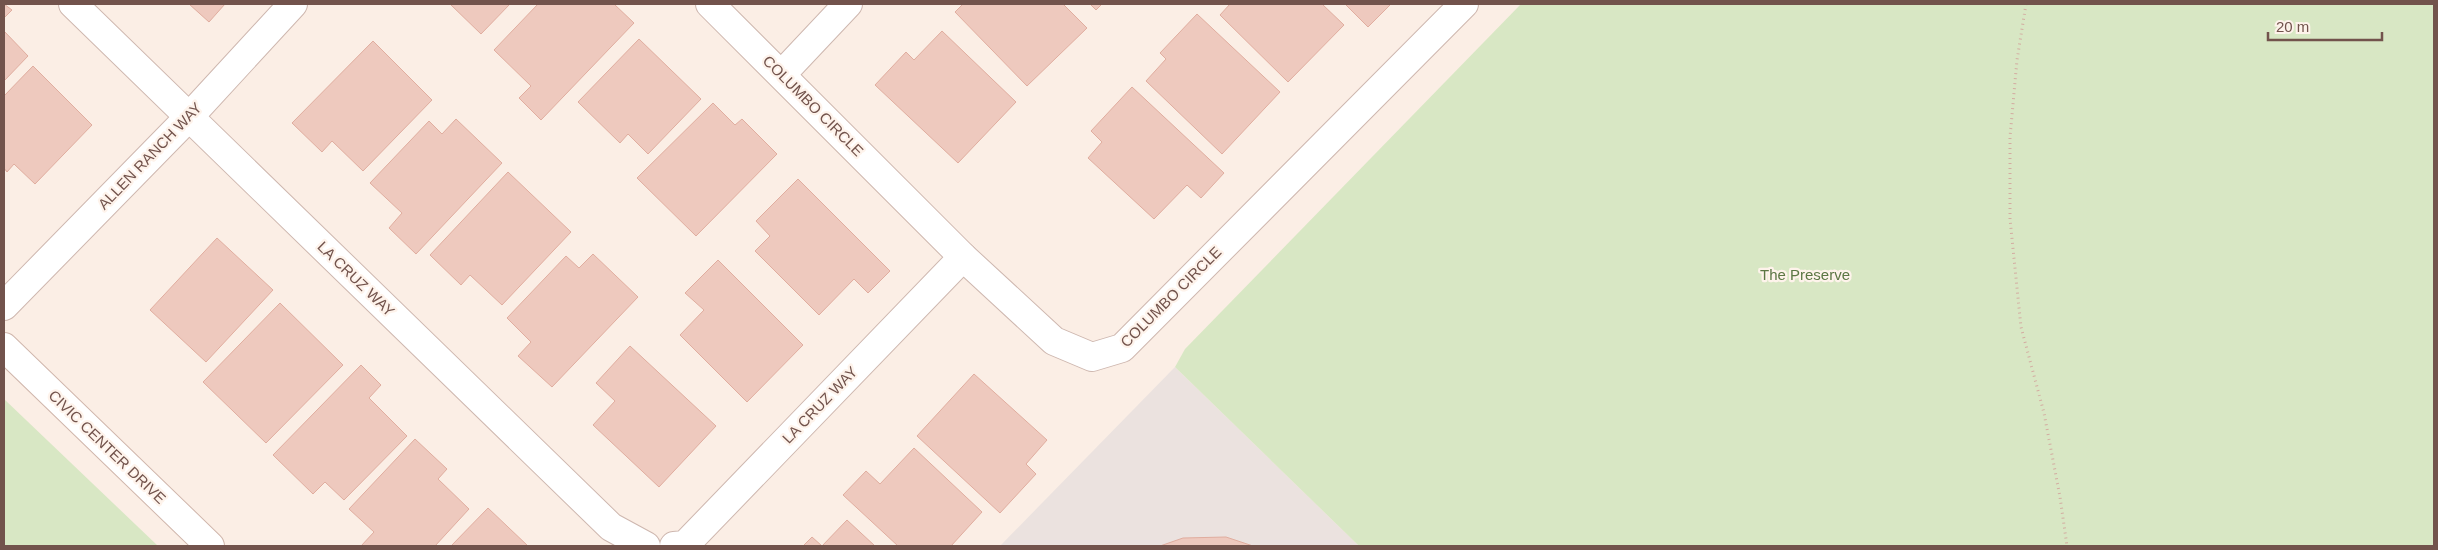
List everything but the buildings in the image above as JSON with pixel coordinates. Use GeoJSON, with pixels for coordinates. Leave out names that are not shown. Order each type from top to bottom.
{"type":"FeatureCollection","features":[{"type":"Feature","properties":{"kind":"street","name":"LA CRUZ WAY"},"geometry":{"type":"LineString","coordinates":[[73,4],[611,527],[646,546]]}},
{"type":"Feature","properties":{"kind":"street","name":"ALLEN RANCH WAY"},"geometry":{"type":"LineString","coordinates":[[4,306],[189,117],[293,4]]}},
{"type":"Feature","properties":{"kind":"street","name":"COLUMBO CIRCLE"},"geometry":{"type":"LineString","coordinates":[[710,4],[963,257],[1054,341],[1092,357],[1122,348],[1464,4]]}},
{"type":"Feature","properties":{"kind":"street"},"geometry":{"type":"LineString","coordinates":[[782,74],[848,4]]}},
{"type":"Feature","properties":{"kind":"street","name":"LA CRUZ WAY"},"geometry":{"type":"LineString","coordinates":[[674,546],[685,545],[963,257]]}},
{"type":"Feature","properties":{"kind":"street","name":"CIVIC CENTER DRIVE"},"geometry":{"type":"LineString","coordinates":[[4,347],[210,546]]}},
{"type":"Feature","properties":{"kind":"path"},"geometry":{"type":"LineString","coordinates":[[2026,4],[2017,60],[2010,137],[2010,219],[2021,327],[2044,413],[2067,546]]}},
{"type":"Feature","properties":{"kind":"shaded area"},"geometry":{"type":"Polygon","coordinates":[[[1175,367],[1359,546],[1000,546],[1175,367]]]}},
{"type":"Feature","properties":{"kind":"green space","name":"The Preserve"},"geometry":{"type":"Polygon","coordinates":[[[1521,4],[2434,4],[2434,546],[1359,546],[1175,367],[1185,349],[1521,4]]]}},
{"type":"Feature","properties":{"kind":"green space"},"geometry":{"type":"Polygon","coordinates":[[[4,399],[158,546],[4,546],[4,399]]]}}]}
